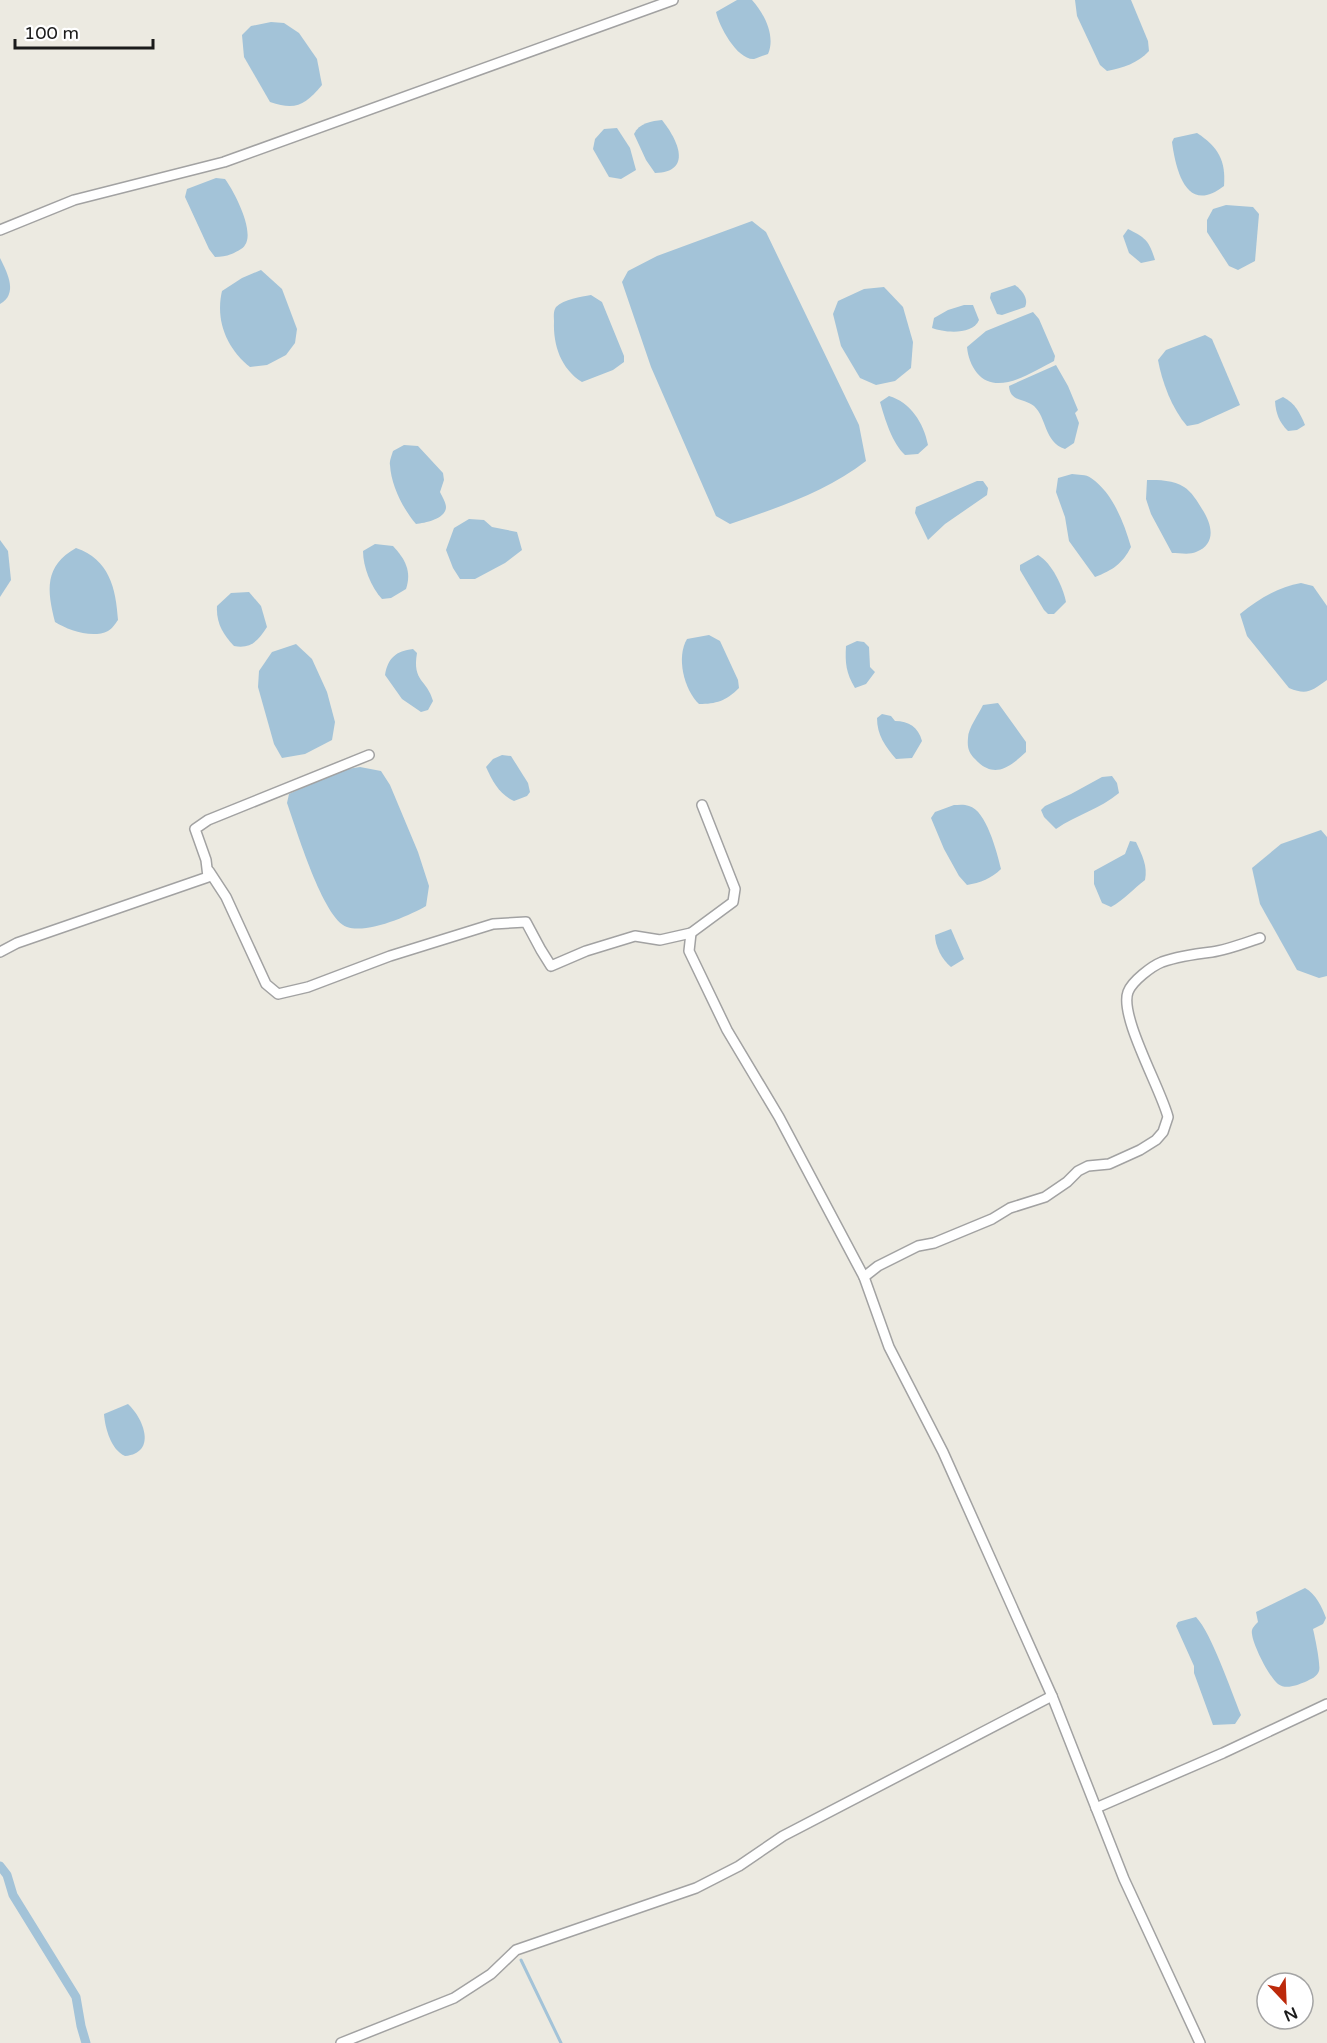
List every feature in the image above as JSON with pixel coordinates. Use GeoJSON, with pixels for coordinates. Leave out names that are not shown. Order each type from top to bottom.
{"type":"FeatureCollection","features":[{"type":"Feature","properties":{"kind":"street"},"geometry":{"type":"LineString","coordinates":[[0,230],[74,200],[224,162],[673,0]]}},
{"type":"Feature","properties":{"kind":"street"},"geometry":{"type":"LineString","coordinates":[[369,755],[208,820],[195,829],[209,871],[225,897],[266,984],[278,994],[308,987],[390,956],[493,924],[526,922],[551,966],[586,951],[635,936],[660,940],[691,933],[733,902],[735,889],[702,805]]}},
{"type":"Feature","properties":{"kind":"street"},"geometry":{"type":"LineString","coordinates":[[0,952],[17,943],[190,884],[208,877],[209,871]]}},
{"type":"Feature","properties":{"kind":"street"},"geometry":{"type":"LineString","coordinates":[[691,933],[689,951],[727,1030],[779,1117],[864,1277],[890,1347],[944,1452],[1052,1696],[1124,1879],[1200,2043]]}},
{"type":"Feature","properties":{"kind":"street"},"geometry":{"type":"LineString","coordinates":[[864,1277],[878,1266],[918,1246],[934,1243],[992,1219],[1010,1208],[1045,1197],[1088,1166],[1119,1161],[1156,1140],[1163,1132],[1168,1117],[1137,1042],[1128,1011],[1128,992],[1140,977],[1160,963],[1191,954],[1214,952],[1260,938]]}},
{"type":"Feature","properties":{"kind":"street"},"geometry":{"type":"LineString","coordinates":[[341,2043],[454,1998],[491,1974],[516,1950],[696,1888],[739,1866],[783,1836],[1052,1696]]}},
{"type":"Feature","properties":{"kind":"street"},"geometry":{"type":"LineString","coordinates":[[1096,1808],[1223,1753],[1327,1704]]}},
{"type":"Feature","properties":{"kind":"water"},"geometry":{"type":"Polygon","coordinates":[[[737,0],[752,0],[761,11],[770,32],[768,54],[754,59],[748,58],[735,48],[725,33],[716,12],[737,0]]]}},
{"type":"Feature","properties":{"kind":"water"},"geometry":{"type":"Polygon","coordinates":[[[1075,0],[1131,0],[1148,41],[1149,51],[1130,64],[1107,71],[1100,65],[1077,16],[1075,0]]]}},
{"type":"Feature","properties":{"kind":"water"},"geometry":{"type":"Polygon","coordinates":[[[271,22],[284,23],[299,33],[317,59],[322,85],[305,102],[287,106],[270,102],[244,57],[242,35],[251,26],[271,22]]]}},
{"type":"Feature","properties":{"kind":"water"},"geometry":{"type":"Polygon","coordinates":[[[662,120],[677,145],[679,154],[674,167],[655,173],[634,134],[642,125],[662,120]]]}},
{"type":"Feature","properties":{"kind":"water"},"geometry":{"type":"Polygon","coordinates":[[[617,128],[630,148],[636,170],[621,179],[609,177],[593,149],[595,139],[604,129],[617,128]]]}},
{"type":"Feature","properties":{"kind":"water"},"geometry":{"type":"Polygon","coordinates":[[[1197,133],[1215,149],[1224,169],[1224,186],[1211,194],[1201,196],[1192,193],[1180,177],[1172,142],[1174,138],[1197,133]]]}},
{"type":"Feature","properties":{"kind":"water"},"geometry":{"type":"Polygon","coordinates":[[[216,178],[225,179],[233,192],[245,221],[247,239],[240,250],[227,256],[215,257],[185,197],[187,189],[216,178]]]}},
{"type":"Feature","properties":{"kind":"water"},"geometry":{"type":"Polygon","coordinates":[[[1226,205],[1253,207],[1259,214],[1255,261],[1238,270],[1229,266],[1207,232],[1207,220],[1213,209],[1226,205]]]}},
{"type":"Feature","properties":{"kind":"water"},"geometry":{"type":"Polygon","coordinates":[[[752,221],[766,232],[859,425],[866,461],[818,490],[730,524],[716,516],[651,367],[622,282],[628,271],[657,256],[752,221]]]}},
{"type":"Feature","properties":{"kind":"water"},"geometry":{"type":"Polygon","coordinates":[[[1128,229],[1146,241],[1155,260],[1141,263],[1129,253],[1123,236],[1128,229]]]}},
{"type":"Feature","properties":{"kind":"water"},"geometry":{"type":"Polygon","coordinates":[[[0,258],[10,283],[10,289],[9,295],[0,304],[0,258]]]}},
{"type":"Feature","properties":{"kind":"water"},"geometry":{"type":"Polygon","coordinates":[[[261,270],[282,289],[297,329],[295,343],[286,355],[267,365],[250,367],[229,343],[222,323],[220,302],[222,291],[242,278],[261,270]]]}},
{"type":"Feature","properties":{"kind":"water"},"geometry":{"type":"Polygon","coordinates":[[[1015,285],[1024,295],[1025,307],[1002,315],[997,314],[990,298],[991,293],[1015,285]]]}},
{"type":"Feature","properties":{"kind":"water"},"geometry":{"type":"Polygon","coordinates":[[[884,287],[903,307],[913,342],[911,368],[895,381],[876,385],[860,378],[841,346],[833,314],[838,301],[864,289],[884,287]]]}},
{"type":"Feature","properties":{"kind":"water"},"geometry":{"type":"Polygon","coordinates":[[[591,295],[602,302],[624,356],[624,362],[613,370],[582,382],[569,370],[560,356],[555,339],[554,312],[556,307],[563,302],[591,295]]]}},
{"type":"Feature","properties":{"kind":"water"},"geometry":{"type":"Polygon","coordinates":[[[964,305],[973,305],[979,320],[976,325],[958,332],[932,328],[934,318],[964,305]]]}},
{"type":"Feature","properties":{"kind":"water"},"geometry":{"type":"Polygon","coordinates":[[[1033,312],[1039,319],[1055,356],[1054,361],[1015,380],[994,383],[985,380],[973,367],[967,347],[986,331],[1033,312]]]}},
{"type":"Feature","properties":{"kind":"water"},"geometry":{"type":"Polygon","coordinates":[[[1205,335],[1212,339],[1240,405],[1198,424],[1187,426],[1168,395],[1158,360],[1166,350],[1205,335]]]}},
{"type":"Feature","properties":{"kind":"water"},"geometry":{"type":"Polygon","coordinates":[[[1056,365],[1078,410],[1075,413],[1079,423],[1074,443],[1065,449],[1053,441],[1034,406],[1012,395],[1009,386],[1056,365]]]}},
{"type":"Feature","properties":{"kind":"water"},"geometry":{"type":"Polygon","coordinates":[[[889,396],[910,408],[923,429],[928,445],[918,454],[905,455],[893,437],[880,402],[889,396]]]}},
{"type":"Feature","properties":{"kind":"water"},"geometry":{"type":"Polygon","coordinates":[[[1283,397],[1297,409],[1305,425],[1297,430],[1288,431],[1278,418],[1275,401],[1283,397]]]}},
{"type":"Feature","properties":{"kind":"water"},"geometry":{"type":"Polygon","coordinates":[[[404,445],[418,446],[443,473],[444,480],[440,492],[446,507],[443,515],[434,520],[416,524],[395,489],[390,460],[393,451],[404,445]]]}},
{"type":"Feature","properties":{"kind":"water"},"geometry":{"type":"Polygon","coordinates":[[[1072,474],[1089,477],[1106,492],[1121,519],[1131,547],[1116,566],[1095,577],[1069,541],[1065,517],[1056,492],[1058,478],[1072,474]]]}},
{"type":"Feature","properties":{"kind":"water"},"geometry":{"type":"Polygon","coordinates":[[[1147,480],[1176,483],[1192,494],[1210,527],[1210,539],[1203,548],[1191,553],[1172,553],[1151,514],[1146,499],[1147,480]]]}},
{"type":"Feature","properties":{"kind":"water"},"geometry":{"type":"Polygon","coordinates":[[[977,481],[983,481],[988,488],[987,495],[945,524],[928,540],[915,513],[916,507],[977,481]]]}},
{"type":"Feature","properties":{"kind":"water"},"geometry":{"type":"Polygon","coordinates":[[[469,519],[484,520],[492,527],[517,532],[522,550],[505,563],[475,579],[460,579],[446,550],[454,528],[469,519]]]}},
{"type":"Feature","properties":{"kind":"water"},"geometry":{"type":"Polygon","coordinates":[[[0,540],[8,551],[11,580],[0,597],[0,540]]]}},
{"type":"Feature","properties":{"kind":"water"},"geometry":{"type":"Polygon","coordinates":[[[375,544],[393,546],[408,571],[406,589],[391,598],[382,599],[374,589],[366,570],[363,551],[375,544]]]}},
{"type":"Feature","properties":{"kind":"water"},"geometry":{"type":"Polygon","coordinates":[[[76,548],[96,559],[109,576],[113,586],[118,620],[109,630],[102,633],[88,634],[55,622],[50,599],[50,580],[58,563],[76,548]]]}},
{"type":"Feature","properties":{"kind":"water"},"geometry":{"type":"Polygon","coordinates":[[[1038,555],[1052,569],[1065,596],[1066,602],[1054,614],[1048,614],[1044,610],[1020,570],[1020,565],[1038,555]]]}},
{"type":"Feature","properties":{"kind":"water"},"geometry":{"type":"Polygon","coordinates":[[[1301,583],[1313,586],[1327,606],[1327,680],[1305,692],[1289,688],[1247,636],[1240,614],[1269,594],[1301,583]]]}},
{"type":"Feature","properties":{"kind":"water"},"geometry":{"type":"Polygon","coordinates":[[[249,592],[261,606],[267,627],[254,643],[240,647],[234,646],[221,628],[217,606],[231,593],[249,592]]]}},
{"type":"Feature","properties":{"kind":"water"},"geometry":{"type":"Polygon","coordinates":[[[709,635],[720,641],[738,680],[739,688],[720,701],[699,704],[686,682],[682,655],[687,639],[709,635]]]}},
{"type":"Feature","properties":{"kind":"water"},"geometry":{"type":"Polygon","coordinates":[[[857,641],[864,642],[869,647],[870,667],[875,672],[866,684],[855,688],[848,673],[846,646],[857,641]]]}},
{"type":"Feature","properties":{"kind":"water"},"geometry":{"type":"Polygon","coordinates":[[[296,644],[312,659],[327,692],[335,722],[332,740],[305,754],[282,758],[274,744],[258,687],[259,671],[272,652],[296,644]]]}},
{"type":"Feature","properties":{"kind":"water"},"geometry":{"type":"Polygon","coordinates":[[[413,649],[417,653],[418,675],[433,701],[428,710],[421,712],[402,699],[385,675],[388,664],[394,656],[413,649]]]}},
{"type":"Feature","properties":{"kind":"water"},"geometry":{"type":"Polygon","coordinates":[[[998,703],[1026,742],[1026,752],[1008,766],[995,770],[982,765],[971,755],[968,734],[983,705],[998,703]]]}},
{"type":"Feature","properties":{"kind":"water"},"geometry":{"type":"Polygon","coordinates":[[[882,714],[891,716],[895,721],[909,724],[918,732],[922,741],[912,758],[896,759],[885,745],[877,724],[877,718],[882,714]]]}},
{"type":"Feature","properties":{"kind":"water"},"geometry":{"type":"Polygon","coordinates":[[[502,755],[511,756],[528,783],[530,792],[527,796],[514,801],[504,795],[494,783],[486,767],[493,759],[502,755]]]}},
{"type":"Feature","properties":{"kind":"water"},"geometry":{"type":"Polygon","coordinates":[[[360,767],[381,771],[390,785],[418,852],[429,886],[426,906],[388,923],[355,929],[347,927],[338,920],[329,908],[311,871],[287,803],[289,794],[341,770],[360,767]]]}},
{"type":"Feature","properties":{"kind":"water"},"geometry":{"type":"Polygon","coordinates":[[[1112,776],[1117,783],[1119,793],[1104,803],[1056,829],[1044,817],[1041,810],[1045,806],[1102,777],[1112,776]]]}},
{"type":"Feature","properties":{"kind":"water"},"geometry":{"type":"Polygon","coordinates":[[[954,805],[969,806],[981,815],[997,853],[1001,869],[977,883],[967,885],[959,876],[931,818],[935,812],[954,805]]]}},
{"type":"Feature","properties":{"kind":"water"},"geometry":{"type":"Polygon","coordinates":[[[1321,830],[1327,837],[1327,976],[1319,978],[1297,970],[1260,904],[1252,868],[1281,844],[1321,830]]]}},
{"type":"Feature","properties":{"kind":"water"},"geometry":{"type":"Polygon","coordinates":[[[1130,841],[1136,842],[1142,856],[1146,870],[1145,880],[1111,907],[1102,903],[1094,884],[1094,871],[1125,854],[1130,841]]]}},
{"type":"Feature","properties":{"kind":"water"},"geometry":{"type":"Polygon","coordinates":[[[951,929],[964,959],[951,967],[936,944],[935,935],[951,929]]]}},
{"type":"Feature","properties":{"kind":"water"},"geometry":{"type":"Polygon","coordinates":[[[128,1404],[143,1426],[144,1442],[135,1454],[125,1456],[112,1444],[104,1414],[128,1404]]]}},
{"type":"Feature","properties":{"kind":"water"},"geometry":{"type":"Polygon","coordinates":[[[1305,1588],[1315,1597],[1326,1618],[1323,1624],[1313,1629],[1319,1658],[1319,1671],[1305,1682],[1284,1687],[1274,1680],[1255,1645],[1252,1631],[1258,1622],[1256,1612],[1305,1588]]]}},
{"type":"Feature","properties":{"kind":"water"},"geometry":{"type":"Polygon","coordinates":[[[1196,1617],[1215,1649],[1241,1715],[1235,1724],[1213,1725],[1194,1673],[1194,1666],[1176,1626],[1178,1622],[1196,1617]]]}},
{"type":"Feature","properties":{"kind":"waterway"},"geometry":{"type":"LineString","coordinates":[[0,1866],[7,1875],[13,1895],[76,1997],[86,2043]]}},
{"type":"Feature","properties":{"kind":"waterway"},"geometry":{"type":"LineString","coordinates":[[521,1960],[561,2043]]}}]}
